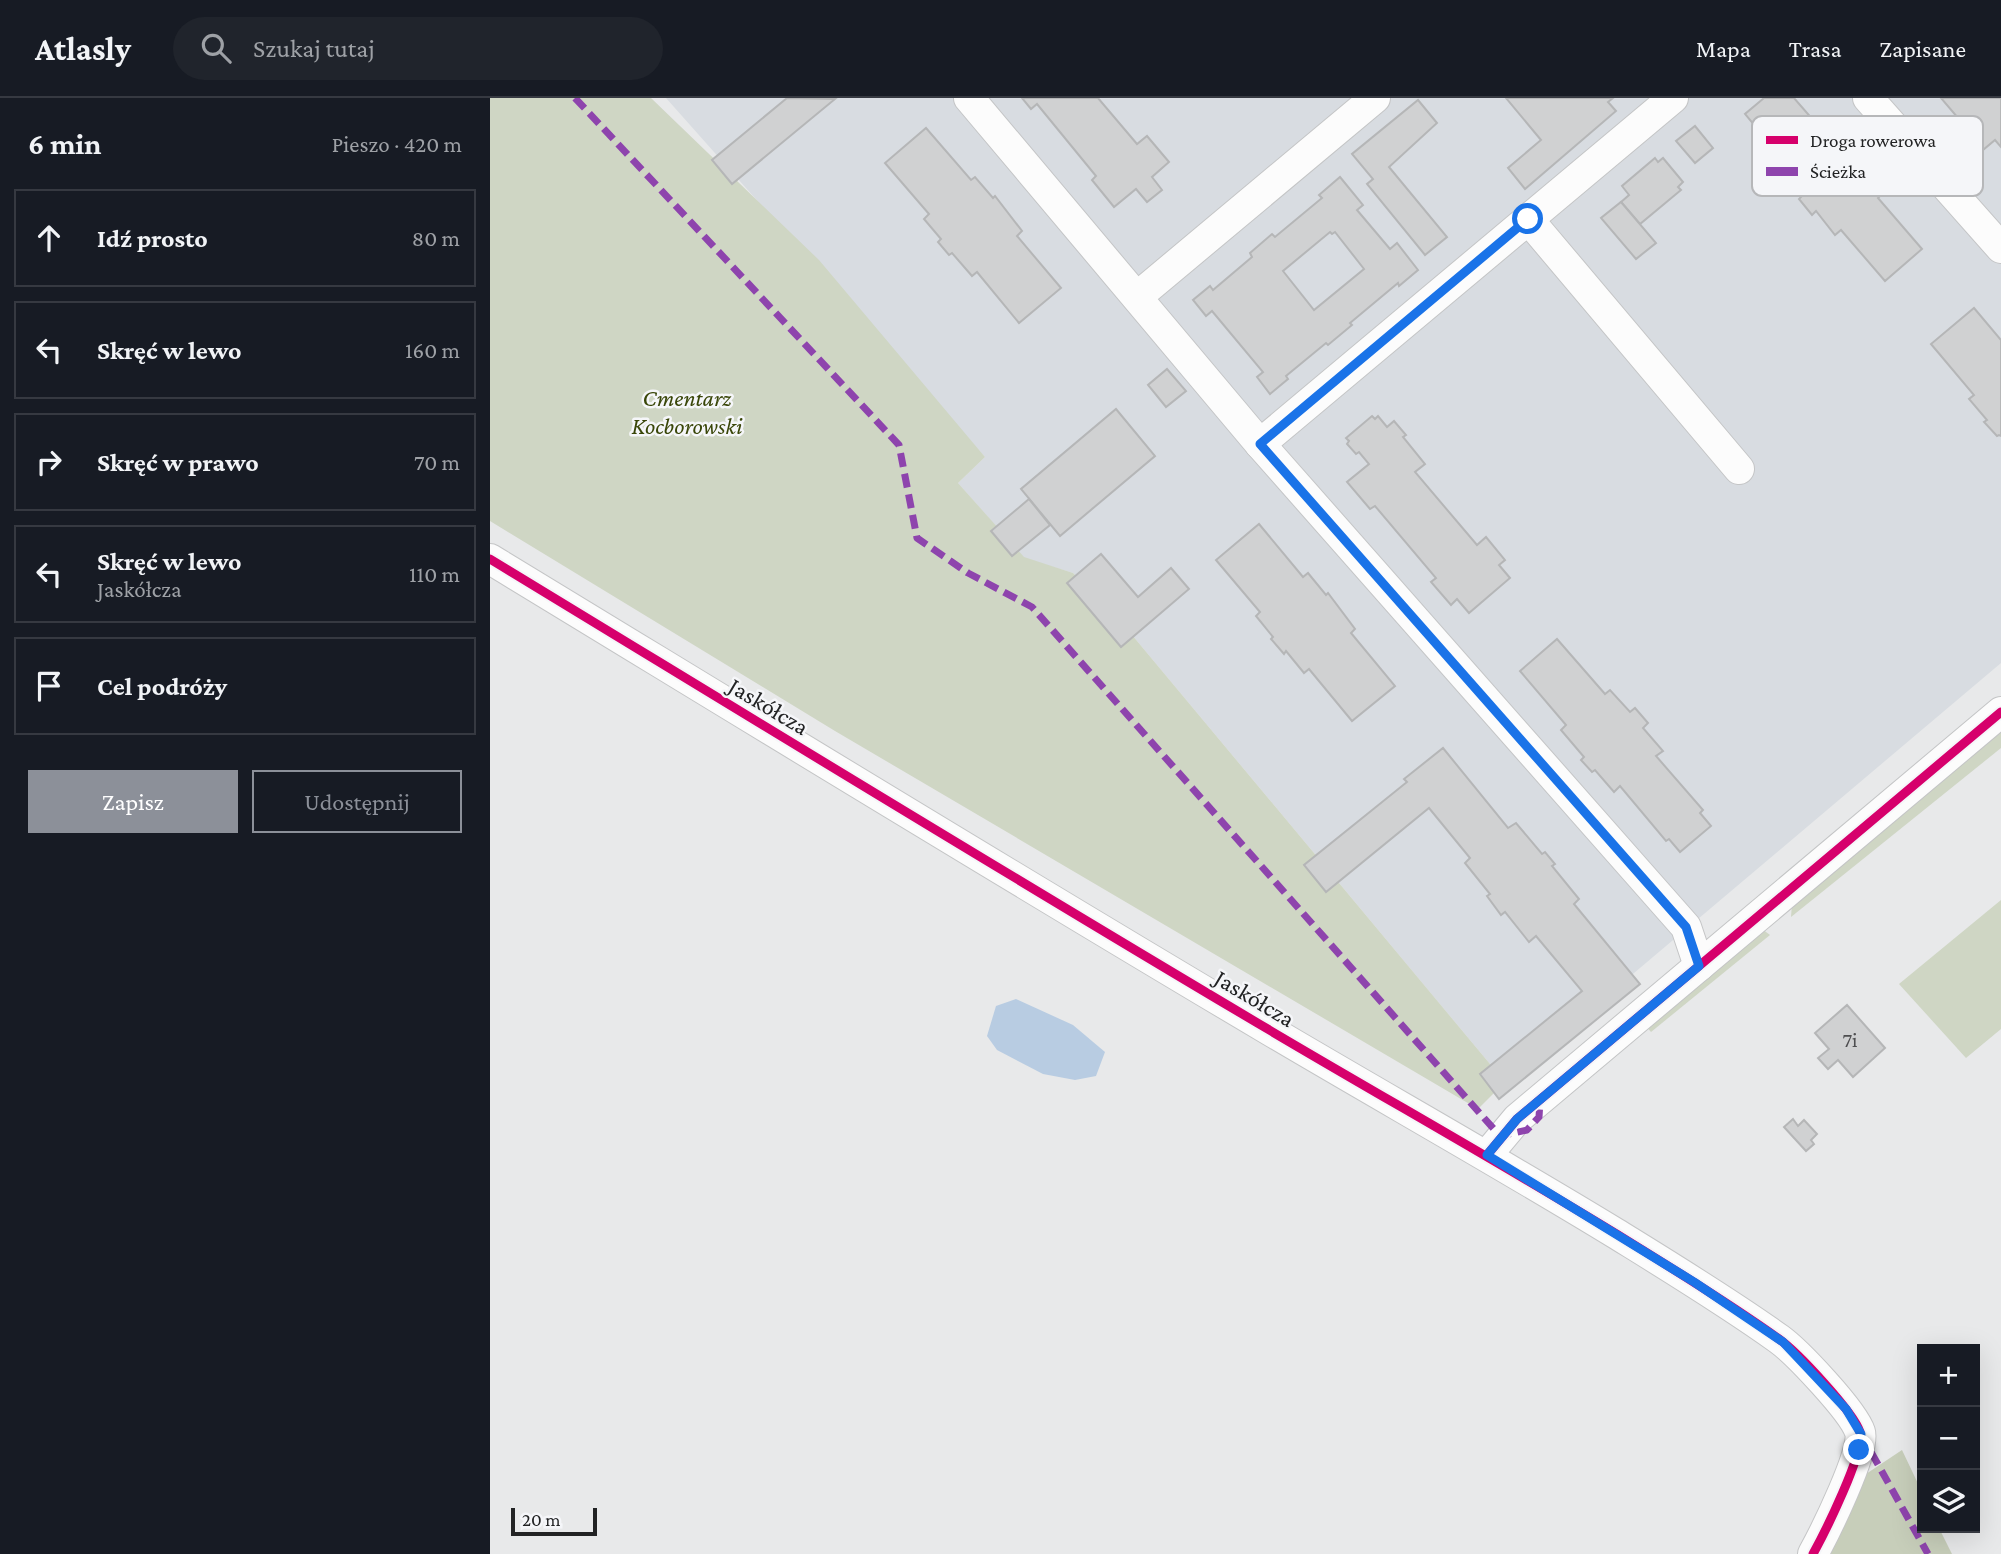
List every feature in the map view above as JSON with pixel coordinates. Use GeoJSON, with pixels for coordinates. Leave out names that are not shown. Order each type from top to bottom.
{"type":"FeatureCollection","features":[{"type":"Feature","properties":{"kind":"street"},"geometry":{"type":"LineString","coordinates":[[969,98],[1260,444],[1686,927],[1699,966]]}},
{"type":"Feature","properties":{"kind":"street"},"geometry":{"type":"LineString","coordinates":[[1137,297],[1375,98]]}},
{"type":"Feature","properties":{"kind":"street"},"geometry":{"type":"LineString","coordinates":[[1260,444],[1673,98]]}},
{"type":"Feature","properties":{"kind":"street"},"geometry":{"type":"LineString","coordinates":[[1868,98],[1884,116]]}},
{"type":"Feature","properties":{"kind":"street"},"geometry":{"type":"LineString","coordinates":[[1955,196],[2001,248]]}},
{"type":"Feature","properties":{"kind":"street"},"geometry":{"type":"LineString","coordinates":[[1528,219],[1739,469]]}},
{"type":"Feature","properties":{"kind":"street","name":"Jaskółcza"},"geometry":{"type":"LineString","coordinates":[[490,559],[1253,1020],[1427,1123],[1487,1155],[1694,1282],[1783,1342],[1846,1409],[1861,1434],[1859,1450],[1828,1527],[1813,1554]]}},
{"type":"Feature","properties":{"kind":"street"},"geometry":{"type":"LineString","coordinates":[[1487,1155],[1517,1119],[2001,712]]}},
{"type":"Feature","properties":{"kind":"shaded area"},"geometry":{"type":"Polygon","coordinates":[[[666,98],[2001,98],[2001,663],[1505,1082],[1112,611],[1073,573],[1024,558],[958,483],[985,457],[666,98]]]}},
{"type":"Feature","properties":{"kind":"green space","name":"Cmentarz Kocborowski"},"geometry":{"type":"Polygon","coordinates":[[[490,98],[651,98],[819,260],[985,457],[958,483],[1024,557],[1073,573],[1112,611],[1505,1082],[1478,1109],[835,731],[490,521],[490,98]]]}},
{"type":"Feature","properties":{"kind":"green space"},"geometry":{"type":"Polygon","coordinates":[[[2001,728],[2001,748],[1791,917],[1792,904],[2001,728]]]}},
{"type":"Feature","properties":{"kind":"green space"},"geometry":{"type":"Polygon","coordinates":[[[2001,900],[2001,1029],[1966,1058],[1899,984],[2001,900]]]}},
{"type":"Feature","properties":{"kind":"green space"},"geometry":{"type":"Polygon","coordinates":[[[1762,929],[1770,935],[1651,1032],[1646,1026],[1762,929]]]}},
{"type":"Feature","properties":{"kind":"green space"},"geometry":{"type":"Polygon","coordinates":[[[1902,1450],[1917,1482],[1917,1533],[1942,1533],[1952,1554],[1823,1554],[1863,1476],[1902,1450]]]}},
{"type":"Feature","properties":{"kind":"water"},"geometry":{"type":"Polygon","coordinates":[[[1016,999],[1073,1025],[1105,1052],[1096,1076],[1075,1080],[1043,1074],[997,1050],[987,1036],[996,1006],[1016,999]]]}},
{"type":"Feature","properties":{"kind":"building"},"geometry":{"type":"Polygon","coordinates":[[[787,98],[835,99],[732,184],[712,160],[787,98]]]}},
{"type":"Feature","properties":{"kind":"building"},"geometry":{"type":"Polygon","coordinates":[[[1022,98],[1098,98],[1137,144],[1147,136],[1169,162],[1152,177],[1162,190],[1147,202],[1136,189],[1114,207],[1092,180],[1096,176],[1037,104],[1031,109],[1022,98]]]}},
{"type":"Feature","properties":{"kind":"building"},"geometry":{"type":"Polygon","coordinates":[[[1506,98],[1613,98],[1608,102],[1616,111],[1525,189],[1508,168],[1541,140],[1506,98]]]}},
{"type":"Feature","properties":{"kind":"building"},"geometry":{"type":"Polygon","coordinates":[[[1764,98],[1794,98],[1810,116],[1752,116],[1752,122],[1745,114],[1764,98]]]}},
{"type":"Feature","properties":{"kind":"building"},"geometry":{"type":"Polygon","coordinates":[[[1941,98],[2001,98],[2001,147],[1995,140],[1983,150],[1983,116],[1956,116],[1941,98]]]}},
{"type":"Feature","properties":{"kind":"building"},"geometry":{"type":"Polygon","coordinates":[[[1418,100],[1437,123],[1389,167],[1447,237],[1425,255],[1367,184],[1373,179],[1352,154],[1418,100]]]}},
{"type":"Feature","properties":{"kind":"building"},"geometry":{"type":"Polygon","coordinates":[[[1695,126],[1713,148],[1695,163],[1676,141],[1695,126]]]}},
{"type":"Feature","properties":{"kind":"building"},"geometry":{"type":"Polygon","coordinates":[[[926,128],[971,180],[975,177],[993,198],[995,196],[1022,231],[1017,236],[1061,288],[1019,323],[977,272],[972,276],[952,253],[949,255],[938,242],[941,239],[924,219],[929,214],[885,163],[926,128]]]}},
{"type":"Feature","properties":{"kind":"building"},"geometry":{"type":"Polygon","coordinates":[[[1655,158],[1658,162],[1663,158],[1683,182],[1678,187],[1681,190],[1640,224],[1621,202],[1629,195],[1622,186],[1655,158]]]}},
{"type":"Feature","properties":{"kind":"building"},"geometry":{"type":"Polygon","coordinates":[[[1340,177],[1363,205],[1357,210],[1390,249],[1397,243],[1418,270],[1399,286],[1398,283],[1328,345],[1326,343],[1286,376],[1288,379],[1270,394],[1257,377],[1263,372],[1212,311],[1206,316],[1193,300],[1210,286],[1213,290],[1252,257],[1250,253],[1272,234],[1275,237],[1322,198],[1319,195],[1340,177]],[[1330,232],[1283,271],[1314,310],[1364,269],[1335,232],[1330,232]]]}},
{"type":"Feature","properties":{"kind":"building"},"geometry":{"type":"Polygon","coordinates":[[[1802,196],[1880,196],[1878,198],[1922,249],[1885,281],[1841,230],[1835,235],[1816,211],[1812,215],[1799,199],[1802,196]]]}},
{"type":"Feature","properties":{"kind":"building"},"geometry":{"type":"Polygon","coordinates":[[[1621,202],[1656,243],[1636,259],[1601,218],[1621,202]]]}},
{"type":"Feature","properties":{"kind":"building"},"geometry":{"type":"Polygon","coordinates":[[[1974,308],[2001,340],[2001,436],[1997,436],[1984,422],[1987,420],[1969,399],[1974,395],[1931,344],[1974,308]]]}},
{"type":"Feature","properties":{"kind":"building"},"geometry":{"type":"Polygon","coordinates":[[[1167,369],[1186,391],[1166,407],[1148,385],[1167,369]]]}},
{"type":"Feature","properties":{"kind":"building"},"geometry":{"type":"Polygon","coordinates":[[[1116,409],[1155,456],[1060,536],[1021,489],[1116,409]]]}},
{"type":"Feature","properties":{"kind":"building"},"geometry":{"type":"Polygon","coordinates":[[[1372,416],[1375,419],[1378,416],[1387,427],[1394,421],[1425,464],[1415,472],[1477,545],[1486,537],[1505,560],[1499,565],[1510,578],[1469,613],[1457,599],[1451,605],[1431,582],[1436,578],[1375,506],[1370,509],[1347,482],[1369,464],[1359,452],[1356,454],[1347,444],[1349,441],[1346,438],[1372,416]]]}},
{"type":"Feature","properties":{"kind":"building"},"geometry":{"type":"Polygon","coordinates":[[[1029,499],[1050,525],[1012,556],[991,531],[1029,499]]]}},
{"type":"Feature","properties":{"kind":"building"},"geometry":{"type":"Polygon","coordinates":[[[1259,524],[1303,577],[1308,573],[1326,595],[1328,593],[1355,629],[1351,633],[1395,686],[1352,721],[1309,669],[1304,673],[1286,651],[1284,654],[1271,639],[1273,637],[1256,616],[1260,612],[1216,560],[1259,524]]]}},
{"type":"Feature","properties":{"kind":"building"},"geometry":{"type":"Polygon","coordinates":[[[1101,554],[1138,597],[1171,568],[1189,589],[1121,647],[1067,583],[1101,554]]]}},
{"type":"Feature","properties":{"kind":"building"},"geometry":{"type":"Polygon","coordinates":[[[1557,639],[1605,694],[1610,690],[1630,712],[1635,708],[1648,723],[1643,728],[1663,751],[1656,756],[1703,810],[1700,813],[1711,826],[1680,852],[1669,839],[1666,841],[1620,786],[1614,792],[1595,770],[1592,772],[1581,760],[1584,757],[1561,730],[1566,725],[1520,671],[1557,639]]]}},
{"type":"Feature","properties":{"kind":"building"},"geometry":{"type":"Polygon","coordinates":[[[1443,748],[1508,828],[1516,823],[1542,854],[1545,852],[1555,864],[1552,866],[1579,899],[1574,904],[1640,984],[1499,1099],[1480,1074],[1582,991],[1536,936],[1529,942],[1505,912],[1501,915],[1487,896],[1490,894],[1465,863],[1470,858],[1429,808],[1326,892],[1304,865],[1407,782],[1404,779],[1443,748]]]}},
{"type":"Feature","properties":{"kind":"building"},"geometry":{"type":"Polygon","coordinates":[[[1847,1005],[1885,1048],[1853,1077],[1838,1060],[1828,1069],[1818,1058],[1829,1049],[1815,1033],[1847,1005]]]}},
{"type":"Feature","properties":{"kind":"building"},"geometry":{"type":"Polygon","coordinates":[[[1793,1119],[1798,1126],[1804,1120],[1817,1134],[1811,1140],[1814,1144],[1806,1151],[1784,1127],[1793,1119]]]}},
{"type":"Feature","properties":{"kind":"marked path"},"geometry":{"type":"LineString","coordinates":[[575,98],[899,445],[917,538],[968,573],[1032,607],[1500,1136],[1527,1130],[1539,1117],[1540,1101]]}},
{"type":"Feature","properties":{"kind":"marked path"},"geometry":{"type":"LineString","coordinates":[[1861,1434],[1928,1554]]}},
{"type":"Feature","properties":{"kind":"cycle path"},"geometry":{"type":"LineString","coordinates":[[490,559],[1075,914],[1615,1233],[1779,1339],[1824,1383],[1847,1410],[1860,1432],[1857,1456],[1851,1473],[1813,1554]]}},
{"type":"Feature","properties":{"kind":"cycle path"},"geometry":{"type":"LineString","coordinates":[[1487,1155],[1517,1119],[2001,712]]}},
{"type":"Feature","properties":{"kind":"route"},"geometry":{"type":"LineString","coordinates":[[1528,219],[1260,444],[1686,927],[1699,966],[1517,1119],[1500,1136],[1487,1155],[1694,1282],[1783,1342],[1846,1409],[1861,1434],[1859,1450]]}}]}
